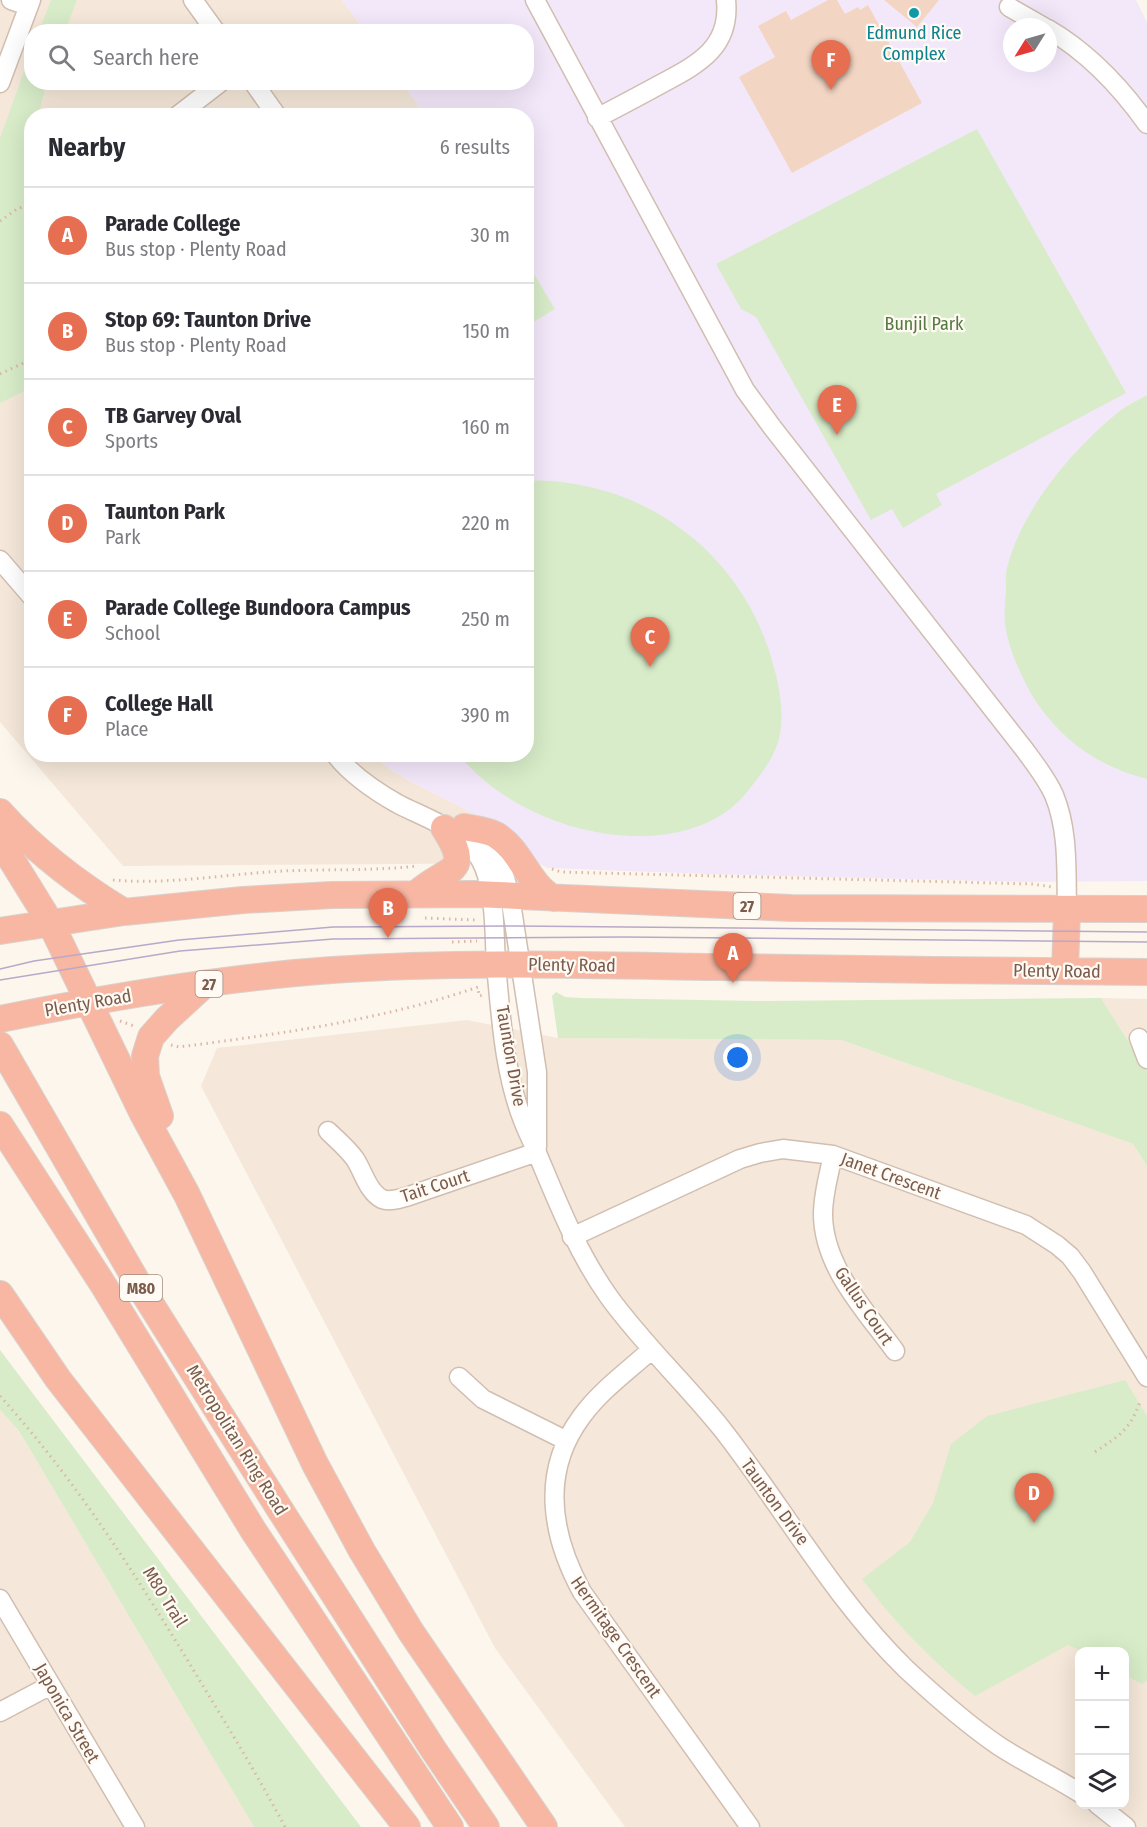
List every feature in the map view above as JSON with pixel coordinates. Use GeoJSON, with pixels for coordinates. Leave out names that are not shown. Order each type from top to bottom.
{"type":"FeatureCollection","features":[{"type":"Feature","properties":{"kind":"highway"},"geometry":{"type":"LineString","coordinates":[[0,812],[36,848],[85,888],[124,912]]}},
{"type":"Feature","properties":{"kind":"highway"},"geometry":{"type":"LineString","coordinates":[[416,894],[429,883],[449,873],[458,861],[458,853],[454,844],[454,827],[489,832],[497,836],[512,849],[543,892],[553,898]]}},
{"type":"Feature","properties":{"kind":"highway"},"geometry":{"type":"LineString","coordinates":[[0,841],[44,912],[142,1112],[187,1195],[315,1464],[362,1551],[411,1632],[544,1827]]}},
{"type":"Feature","properties":{"kind":"highway","name":"27"},"geometry":{"type":"LineString","coordinates":[[0,931],[44,912],[124,912],[243,900],[332,895],[500,895],[791,908],[1067,899],[1147,909]]}},
{"type":"Feature","properties":{"kind":"highway"},"geometry":{"type":"LineString","coordinates":[[1065,971],[1067,899]]}},
{"type":"Feature","properties":{"kind":"highway","name":"Plenty Road"},"geometry":{"type":"LineString","coordinates":[[0,1019],[93,1012],[206,984],[330,970],[508,965],[1147,972]]}},
{"type":"Feature","properties":{"kind":"highway"},"geometry":{"type":"LineString","coordinates":[[187,1195],[177,1156],[146,1077],[145,1056],[152,1037],[166,1019],[206,984]]}},
{"type":"Feature","properties":{"kind":"highway","name":"Metropolitan Ring Road"},"geometry":{"type":"LineString","coordinates":[[6,1054],[140,1287],[291,1527],[486,1827]]}},
{"type":"Feature","properties":{"kind":"highway","name":"Metropolitan Ring Road"},"geometry":{"type":"LineString","coordinates":[[0,1125],[104,1286],[253,1530],[450,1827]]}},
{"type":"Feature","properties":{"kind":"highway"},"geometry":{"type":"LineString","coordinates":[[0,1294],[58,1379],[407,1827]]}},
{"type":"Feature","properties":{"kind":"highway"},"geometry":{"type":"LineString","coordinates":[[0,1317],[58,1379]]}},
{"type":"Feature","properties":{"kind":"street"},"geometry":{"type":"LineString","coordinates":[[193,0],[210,24]]}},
{"type":"Feature","properties":{"kind":"street"},"geometry":{"type":"LineString","coordinates":[[535,0],[745,390],[1042,774],[1060,810],[1064,834],[1067,899]]}},
{"type":"Feature","properties":{"kind":"street"},"geometry":{"type":"LineString","coordinates":[[597,118],[691,68],[708,56],[718,43],[725,27],[726,0]]}},
{"type":"Feature","properties":{"kind":"street"},"geometry":{"type":"LineString","coordinates":[[0,83],[23,2]]}},
{"type":"Feature","properties":{"kind":"street"},"geometry":{"type":"LineString","coordinates":[[1009,7],[1028,18]]}},
{"type":"Feature","properties":{"kind":"street"},"geometry":{"type":"LineString","coordinates":[[1057,35],[1077,48],[1108,75],[1147,124]]}},
{"type":"Feature","properties":{"kind":"street"},"geometry":{"type":"LineString","coordinates":[[187,108],[211,90]]}},
{"type":"Feature","properties":{"kind":"street"},"geometry":{"type":"LineString","coordinates":[[259,90],[271,108]]}},
{"type":"Feature","properties":{"kind":"street"},"geometry":{"type":"LineString","coordinates":[[0,560],[24,588]]}},
{"type":"Feature","properties":{"kind":"street"},"geometry":{"type":"LineString","coordinates":[[341,762],[380,794],[454,827]]}},
{"type":"Feature","properties":{"kind":"street"},"geometry":{"type":"LineString","coordinates":[[356,762],[388,788],[454,827],[479,857],[486,875],[500,895],[508,965]]}},
{"type":"Feature","properties":{"kind":"street","name":"Taunton Drive"},"geometry":{"type":"LineString","coordinates":[[508,965],[523,989],[537,1072],[537,1152]]}},
{"type":"Feature","properties":{"kind":"street","name":"Taunton Drive"},"geometry":{"type":"LineString","coordinates":[[508,965],[499,993],[513,1089],[523,1121],[572,1237],[609,1296],[651,1350],[720,1427],[847,1600],[874,1635],[904,1667],[958,1715],[999,1746],[1075,1790]]}},
{"type":"Feature","properties":{"kind":"street"},"geometry":{"type":"LineString","coordinates":[[1139,1038],[1147,1059]]}},
{"type":"Feature","properties":{"kind":"street","name":"Tait Court"},"geometry":{"type":"LineString","coordinates":[[328,1131],[355,1160],[376,1194],[382,1199],[389,1200],[406,1197],[537,1152]]}},
{"type":"Feature","properties":{"kind":"street","name":"Janet Crescent"},"geometry":{"type":"LineString","coordinates":[[572,1237],[740,1159],[783,1149],[833,1155],[998,1214],[1042,1234],[1070,1256],[1082,1272],[1147,1377]]}},
{"type":"Feature","properties":{"kind":"street","name":"Gallus Court"},"geometry":{"type":"LineString","coordinates":[[833,1155],[823,1214],[829,1251],[847,1285],[895,1351]]}},
{"type":"Feature","properties":{"kind":"street","name":"Hermitage Crescent"},"geometry":{"type":"LineString","coordinates":[[651,1350],[595,1400],[581,1417],[567,1441],[555,1484],[554,1508],[559,1539],[568,1566],[582,1592],[750,1827]]}},
{"type":"Feature","properties":{"kind":"street"},"geometry":{"type":"LineString","coordinates":[[459,1377],[483,1399],[567,1441]]}},
{"type":"Feature","properties":{"kind":"street","name":"Japonica Street"},"geometry":{"type":"LineString","coordinates":[[0,1599],[135,1827]]}},
{"type":"Feature","properties":{"kind":"street"},"geometry":{"type":"LineString","coordinates":[[0,1712],[51,1684]]}},
{"type":"Feature","properties":{"kind":"street"},"geometry":{"type":"LineString","coordinates":[[1103,1809],[1126,1827]]}},
{"type":"Feature","properties":{"kind":"path"},"geometry":{"type":"LineString","coordinates":[[0,220],[24,206]]}},
{"type":"Feature","properties":{"kind":"path"},"geometry":{"type":"LineString","coordinates":[[0,374],[24,363]]}},
{"type":"Feature","properties":{"kind":"path"},"geometry":{"type":"LineString","coordinates":[[528,871],[541,866],[561,872],[1033,884],[1067,899]]}},
{"type":"Feature","properties":{"kind":"path"},"geometry":{"type":"LineString","coordinates":[[425,918],[478,920]]}},
{"type":"Feature","properties":{"kind":"path"},"geometry":{"type":"LineString","coordinates":[[452,942],[478,941]]}},
{"type":"Feature","properties":{"kind":"path"},"geometry":{"type":"LineString","coordinates":[[93,1012],[130,1023],[166,1044],[180,1047],[357,1018],[478,987],[479,996],[499,993]]}},
{"type":"Feature","properties":{"kind":"path","name":"M80 Trail"},"geometry":{"type":"LineString","coordinates":[[0,1396],[56,1462],[146,1591],[285,1827]]}},
{"type":"Feature","properties":{"kind":"path"},"geometry":{"type":"LineString","coordinates":[[1095,1452],[1126,1429],[1140,1402]]}},
{"type":"Feature","properties":{"kind":"shaded area"},"geometry":{"type":"Polygon","coordinates":[[[0,0],[342,0],[360,24],[24,24],[24,90],[407,90],[420,108],[24,108],[24,750],[0,722],[0,0]]]}},
{"type":"Feature","properties":{"kind":"shaded area"},"geometry":{"type":"Polygon","coordinates":[[[342,0],[1136,0],[1147,22],[1147,881],[1024,882],[548,868],[537,863],[502,828],[408,780],[381,762],[534,762],[534,108],[420,108],[407,90],[534,90],[534,24],[360,24],[342,0]]]}},
{"type":"Feature","properties":{"kind":"shaded area"},"geometry":{"type":"Polygon","coordinates":[[[34,762],[381,762],[408,780],[502,828],[537,863],[123,866],[34,762]]]}},
{"type":"Feature","properties":{"kind":"shaded area"},"geometry":{"type":"Polygon","coordinates":[[[1101,998],[1147,999],[1147,1071],[1101,998]]]}},
{"type":"Feature","properties":{"kind":"shaded area"},"geometry":{"type":"Polygon","coordinates":[[[467,1020],[558,1038],[841,1040],[1133,1144],[1147,1166],[1147,1827],[625,1827],[495,1648],[201,1086],[217,1048],[467,1020]]]}},
{"type":"Feature","properties":{"kind":"shaded area"},"geometry":{"type":"Polygon","coordinates":[[[0,1410],[19,1431],[254,1827],[0,1827],[0,1410]]]}},
{"type":"Feature","properties":{"kind":"green space"},"geometry":{"type":"Polygon","coordinates":[[[51,0],[77,0],[68,24],[42,24],[51,0]]]}},
{"type":"Feature","properties":{"kind":"green space"},"geometry":{"type":"Polygon","coordinates":[[[24,71],[24,90],[45,90],[40,108],[24,108],[24,391],[0,403],[0,138],[24,71]]]}},
{"type":"Feature","properties":{"kind":"green space","name":"Bunjil Park"},"geometry":{"type":"Polygon","coordinates":[[[977,129],[1126,393],[936,494],[942,505],[903,528],[892,509],[871,520],[756,317],[741,309],[716,264],[977,129]]]}},
{"type":"Feature","properties":{"kind":"green space"},"geometry":{"type":"Polygon","coordinates":[[[534,274],[555,309],[534,322],[534,274]]]}},
{"type":"Feature","properties":{"kind":"green space"},"geometry":{"type":"Polygon","coordinates":[[[1147,395],[1147,779],[1114,768],[1099,760],[1085,752],[1059,730],[1037,703],[1017,665],[1006,632],[1005,615],[1007,568],[1014,547],[1036,504],[1065,464],[1099,429],[1123,408],[1147,395]]]}},
{"type":"Feature","properties":{"kind":"green space"},"geometry":{"type":"Polygon","coordinates":[[[534,481],[560,482],[594,488],[626,498],[655,512],[683,530],[708,551],[748,603],[762,632],[778,683],[782,715],[780,735],[766,767],[738,802],[722,814],[687,830],[667,834],[627,836],[608,834],[566,824],[526,808],[507,797],[473,771],[465,762],[534,762],[534,481]]]}},
{"type":"Feature","properties":{"kind":"green space"},"geometry":{"type":"Polygon","coordinates":[[[556,992],[565,997],[581,998],[758,1001],[1101,998],[1147,1071],[1147,1166],[1133,1144],[841,1040],[558,1038],[552,996],[556,992]]]}},
{"type":"Feature","properties":{"kind":"green space"},"geometry":{"type":"Polygon","coordinates":[[[0,1350],[361,1827],[254,1827],[19,1431],[0,1410],[0,1350]]]}},
{"type":"Feature","properties":{"kind":"green space"},"geometry":{"type":"Polygon","coordinates":[[[1125,1380],[1147,1416],[1147,1681],[1142,1684],[1129,1677],[1129,1647],[1075,1648],[1068,1645],[975,1696],[915,1641],[862,1579],[910,1542],[933,1503],[951,1444],[987,1416],[1125,1380]]]}},
{"type":"Feature","properties":{"kind":"building"},"geometry":{"type":"Polygon","coordinates":[[[828,0],[837,0],[845,14],[868,5],[922,103],[792,173],[739,77],[775,57],[758,26],[786,11],[791,20],[828,0]]]}},
{"type":"Feature","properties":{"kind":"building","name":"Edmund Rice Complex"},"geometry":{"type":"Polygon","coordinates":[[[884,0],[939,0],[917,27],[884,0]]]}},
{"type":"Feature","properties":{"kind":"tram line"},"geometry":{"type":"LineString","coordinates":[[0,969],[34,961],[179,940],[333,927],[516,926],[1147,932]]}},
{"type":"Feature","properties":{"kind":"tram line"},"geometry":{"type":"LineString","coordinates":[[0,980],[180,951],[333,939],[623,937],[1147,942]]}},
{"type":"Feature","properties":{"kind":"place","name":"Edmund Rice Complex"},"geometry":{"type":"Point","coordinates":[914,13]}},
{"type":"Feature","properties":{"kind":"place","name":"College Hall"},"geometry":{"type":"Point","coordinates":[831,90]}},
{"type":"Feature","properties":{"kind":"place","name":"Parade College Bundoora Campus"},"geometry":{"type":"Point","coordinates":[837,435]}},
{"type":"Feature","properties":{"kind":"place","name":"TB Garvey Oval"},"geometry":{"type":"Point","coordinates":[650,667]}},
{"type":"Feature","properties":{"kind":"place","name":"Stop 69: Taunton Drive"},"geometry":{"type":"Point","coordinates":[388,938]}},
{"type":"Feature","properties":{"kind":"place","name":"Parade College"},"geometry":{"type":"Point","coordinates":[733,983]}},
{"type":"Feature","properties":{"kind":"place","name":"Taunton Park"},"geometry":{"type":"Point","coordinates":[1034,1523]}}]}
